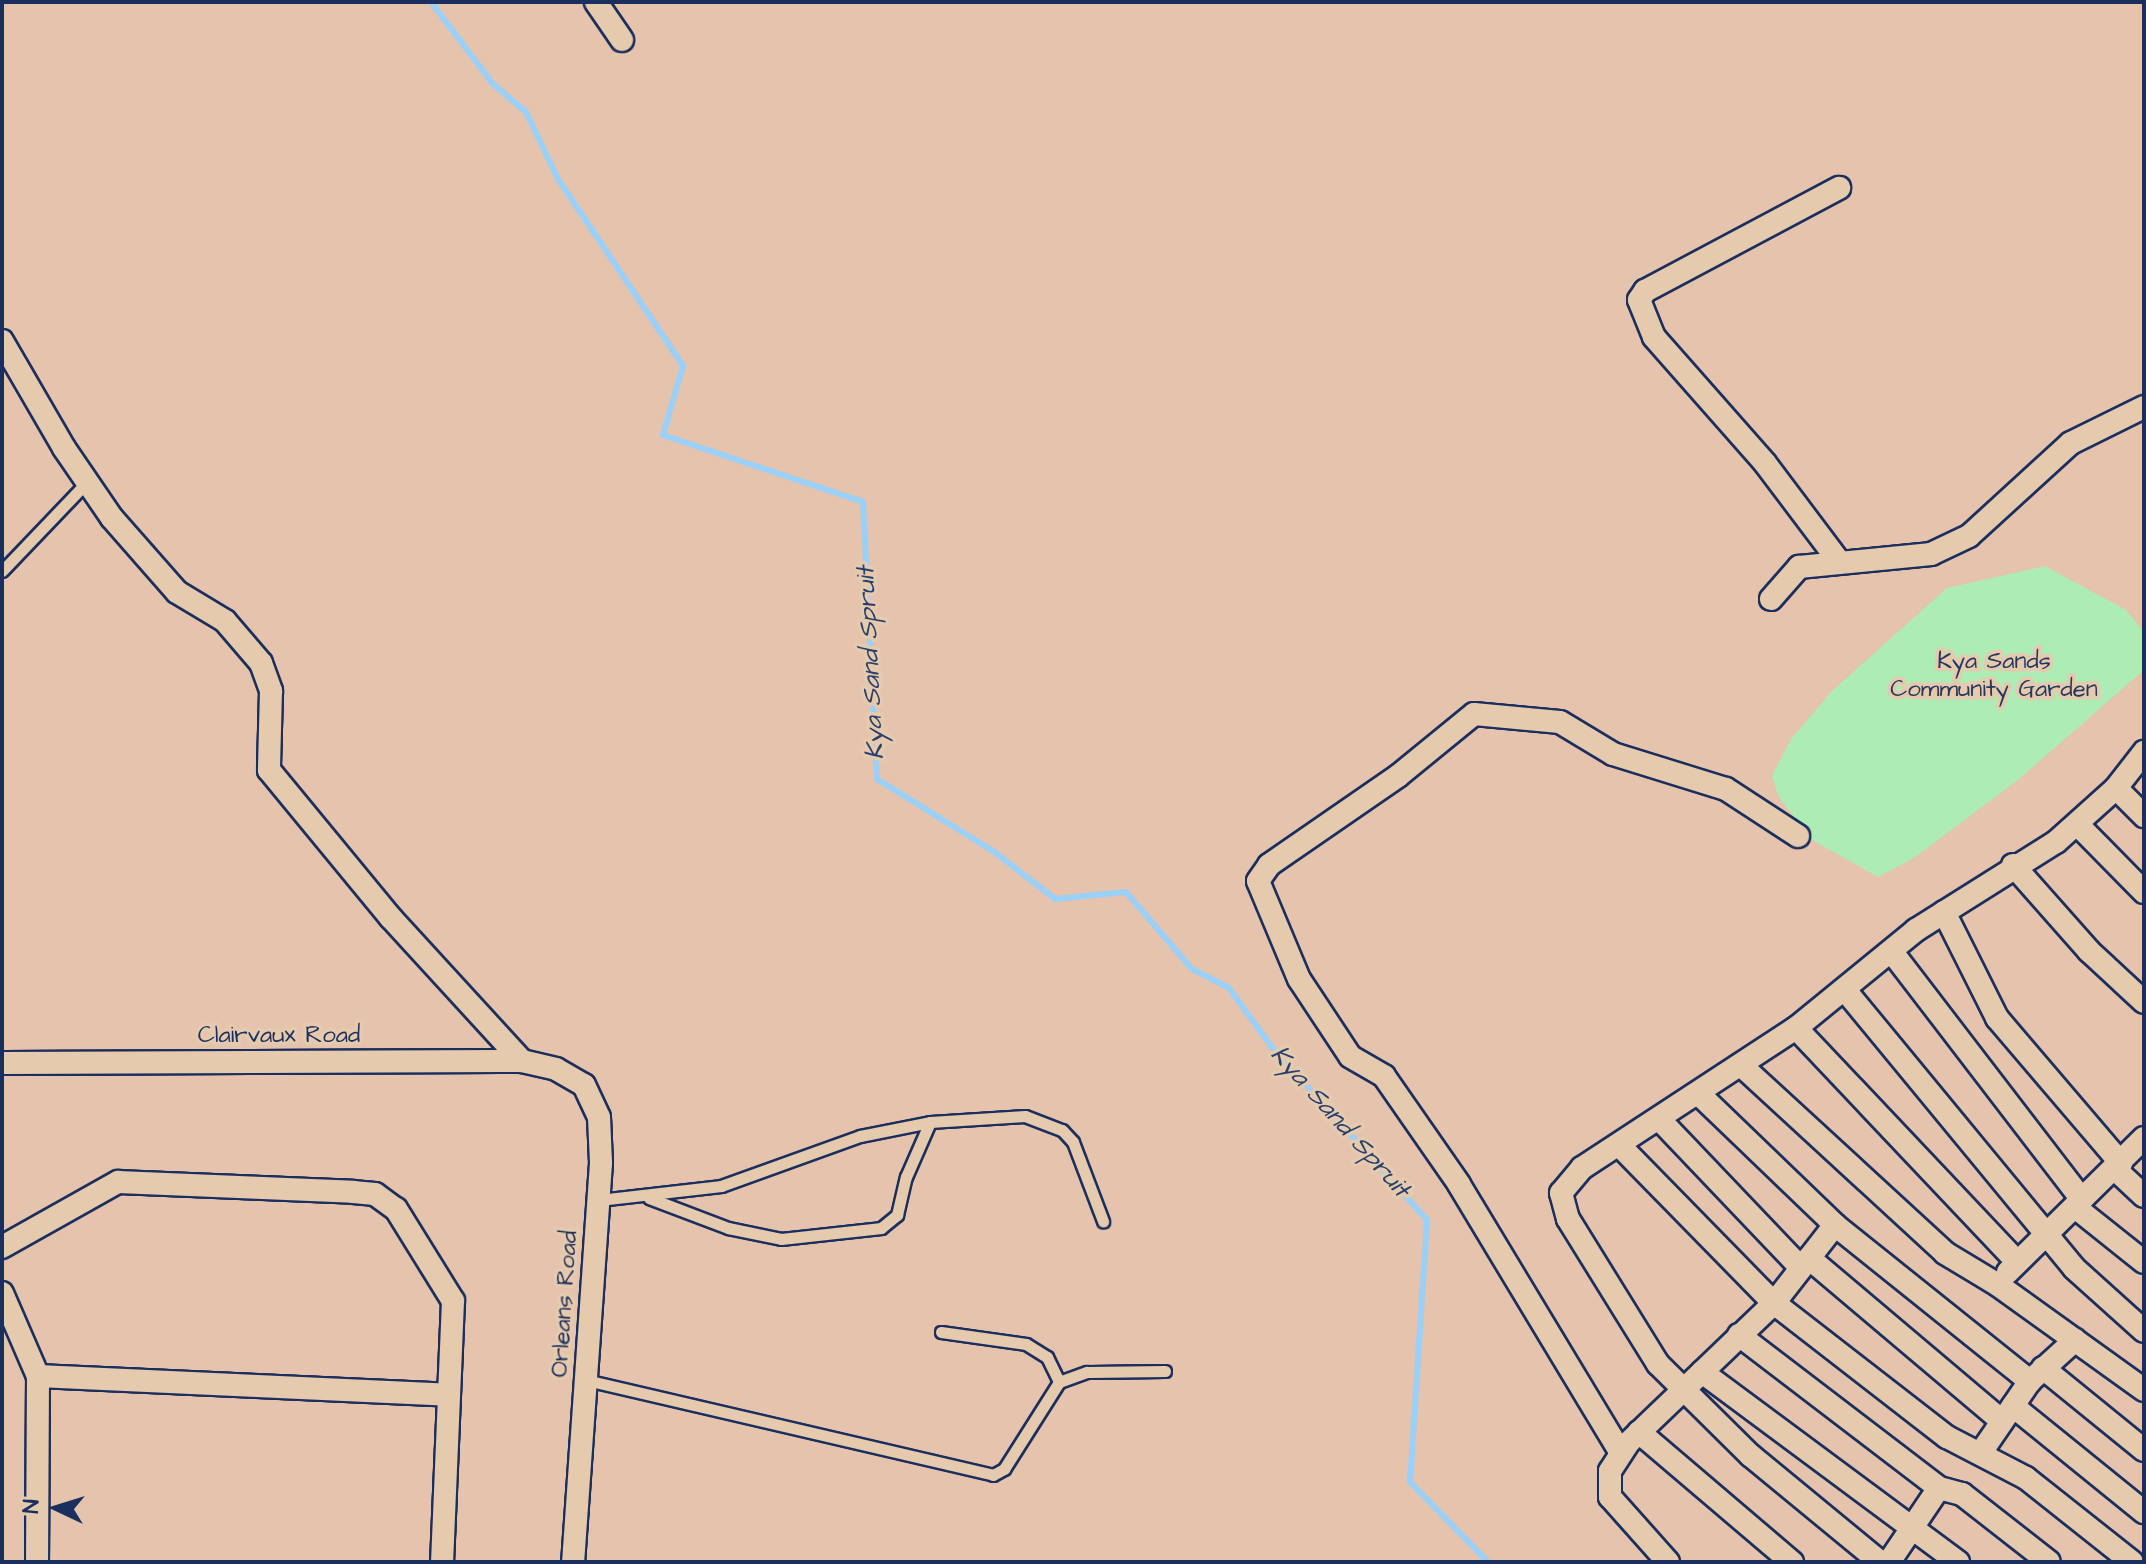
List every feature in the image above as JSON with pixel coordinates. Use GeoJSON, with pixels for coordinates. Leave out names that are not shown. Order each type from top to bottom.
{"type":"FeatureCollection","features":[{"type":"Feature","properties":{"kind":"street"},"geometry":{"type":"LineString","coordinates":[[588,4],[622,40]]}},
{"type":"Feature","properties":{"kind":"street"},"geometry":{"type":"LineString","coordinates":[[1838,560],[1765,463],[1654,337],[1639,300],[1645,291],[1839,188]]}},
{"type":"Feature","properties":{"kind":"street"},"geometry":{"type":"LineString","coordinates":[[2,341],[87,482],[162,577],[192,604],[225,621],[252,648],[271,691],[269,770],[391,918],[522,1061]]}},
{"type":"Feature","properties":{"kind":"street"},"geometry":{"type":"LineString","coordinates":[[1771,599],[1799,567],[1838,560],[1931,554],[1969,536],[2071,443],[2144,407]]}},
{"type":"Feature","properties":{"kind":"street"},"geometry":{"type":"LineString","coordinates":[[1621,1453],[1459,1184],[1384,1076],[1350,1056],[1299,979],[1258,881],[1269,865],[1398,776],[1474,714],[1560,722],[1613,754],[1726,789],[1798,836]]}},
{"type":"Feature","properties":{"kind":"street"},"geometry":{"type":"LineString","coordinates":[[1880,1562],[1683,1391],[1648,1348],[1561,1204],[1561,1193],[1573,1176],[1743,1067],[1944,912],[2078,825],[2116,788],[2144,752]]}},
{"type":"Feature","properties":{"kind":"street"},"geometry":{"type":"LineString","coordinates":[[2116,788],[2144,816]]}},
{"type":"Feature","properties":{"kind":"street"},"geometry":{"type":"LineString","coordinates":[[2078,825],[2144,892]]}},
{"type":"Feature","properties":{"kind":"street"},"geometry":{"type":"LineString","coordinates":[[2013,865],[2089,951],[2144,1002]]}},
{"type":"Feature","properties":{"kind":"street"},"geometry":{"type":"LineString","coordinates":[[1944,912],[1997,1018],[2144,1196]]}},
{"type":"Feature","properties":{"kind":"street"},"geometry":{"type":"LineString","coordinates":[[1892,952],[2079,1204],[2144,1262]]}},
{"type":"Feature","properties":{"kind":"street"},"geometry":{"type":"LineString","coordinates":[[1845,990],[2048,1232],[2074,1268],[2144,1331]]}},
{"type":"Feature","properties":{"kind":"street"},"geometry":{"type":"LineString","coordinates":[[1796,1028],[2017,1262]]}},
{"type":"Feature","properties":{"kind":"street","name":"Clairvaux Road"},"geometry":{"type":"LineString","coordinates":[[2,1063],[522,1061],[556,1069]]}},
{"type":"Feature","properties":{"kind":"street"},"geometry":{"type":"LineString","coordinates":[[1743,1067],[1945,1253],[1998,1285],[2144,1390]]}},
{"type":"Feature","properties":{"kind":"street","name":"Orleans Road"},"geometry":{"type":"LineString","coordinates":[[556,1069],[584,1085],[599,1117],[599,1200],[573,1562]]}},
{"type":"Feature","properties":{"kind":"street"},"geometry":{"type":"LineString","coordinates":[[1700,1095],[1835,1225],[2144,1450]]}},
{"type":"Feature","properties":{"kind":"street"},"geometry":{"type":"LineString","coordinates":[[1661,1121],[1804,1262],[2144,1512]]}},
{"type":"Feature","properties":{"kind":"street"},"geometry":{"type":"LineString","coordinates":[[1998,1285],[2017,1262],[2144,1139]]}},
{"type":"Feature","properties":{"kind":"street"},"geometry":{"type":"LineString","coordinates":[[1621,1147],[1774,1303],[1947,1437],[1982,1451],[2026,1478],[2132,1562]]}},
{"type":"Feature","properties":{"kind":"street"},"geometry":{"type":"LineString","coordinates":[[2,1247],[118,1182],[375,1194],[396,1209],[412,1230],[453,1301],[442,1562]]}},
{"type":"Feature","properties":{"kind":"street"},"geometry":{"type":"LineString","coordinates":[[1668,1562],[1610,1497],[1608,1480],[1621,1453],[1774,1303],[1835,1225]]}},
{"type":"Feature","properties":{"kind":"street"},"geometry":{"type":"LineString","coordinates":[[2,1293],[38,1376],[37,1562]]}},
{"type":"Feature","properties":{"kind":"street"},"geometry":{"type":"LineString","coordinates":[[1739,1335],[1939,1488],[1962,1494],[2049,1562]]}},
{"type":"Feature","properties":{"kind":"street"},"geometry":{"type":"LineString","coordinates":[[1982,1451],[2036,1374],[2075,1340]]}},
{"type":"Feature","properties":{"kind":"street"},"geometry":{"type":"LineString","coordinates":[[1702,1372],[1958,1562]]}},
{"type":"Feature","properties":{"kind":"street"},"geometry":{"type":"LineString","coordinates":[[38,1376],[449,1395]]}},
{"type":"Feature","properties":{"kind":"street"},"geometry":{"type":"LineString","coordinates":[[1639,1432],[1792,1562]]}},
{"type":"Feature","properties":{"kind":"street"},"geometry":{"type":"LineString","coordinates":[[1889,1562],[1914,1531],[1939,1488]]}},
{"type":"Feature","properties":{"kind":"lane"},"geometry":{"type":"LineString","coordinates":[[2,571],[87,482]]}},
{"type":"Feature","properties":{"kind":"lane"},"geometry":{"type":"LineString","coordinates":[[599,1200],[721,1186],[860,1136],[930,1122],[1025,1116],[1062,1130],[1081,1158],[1103,1221]]}},
{"type":"Feature","properties":{"kind":"lane"},"geometry":{"type":"LineString","coordinates":[[645,1196],[728,1228],[781,1239],[869,1231],[897,1215],[906,1177],[930,1122]]}},
{"type":"Feature","properties":{"kind":"lane"},"geometry":{"type":"LineString","coordinates":[[941,1332],[1026,1344],[1047,1357],[1059,1382]]}},
{"type":"Feature","properties":{"kind":"lane"},"geometry":{"type":"LineString","coordinates":[[586,1380],[993,1475],[1010,1461],[1059,1382],[1087,1372],[1165,1371]]}},
{"type":"Feature","properties":{"kind":"green space","name":"Kya Sands Community Garden"},"geometry":{"type":"Polygon","coordinates":[[[2045,566],[2126,610],[2144,632],[2144,670],[2018,780],[1914,858],[1878,877],[1812,840],[1778,796],[1772,776],[1791,739],[1831,692],[1947,588],[2045,566]]]}},
{"type":"Feature","properties":{"kind":"waterway","name":"Kya Sand Spruit"},"geometry":{"type":"LineString","coordinates":[[431,2],[493,84],[526,112],[558,179],[683,366],[663,435],[863,502],[877,779],[993,851],[1055,899],[1126,892],[1192,969],[1229,988],[1271,1046],[1427,1220],[1410,1482],[1488,1562]]}}]}
